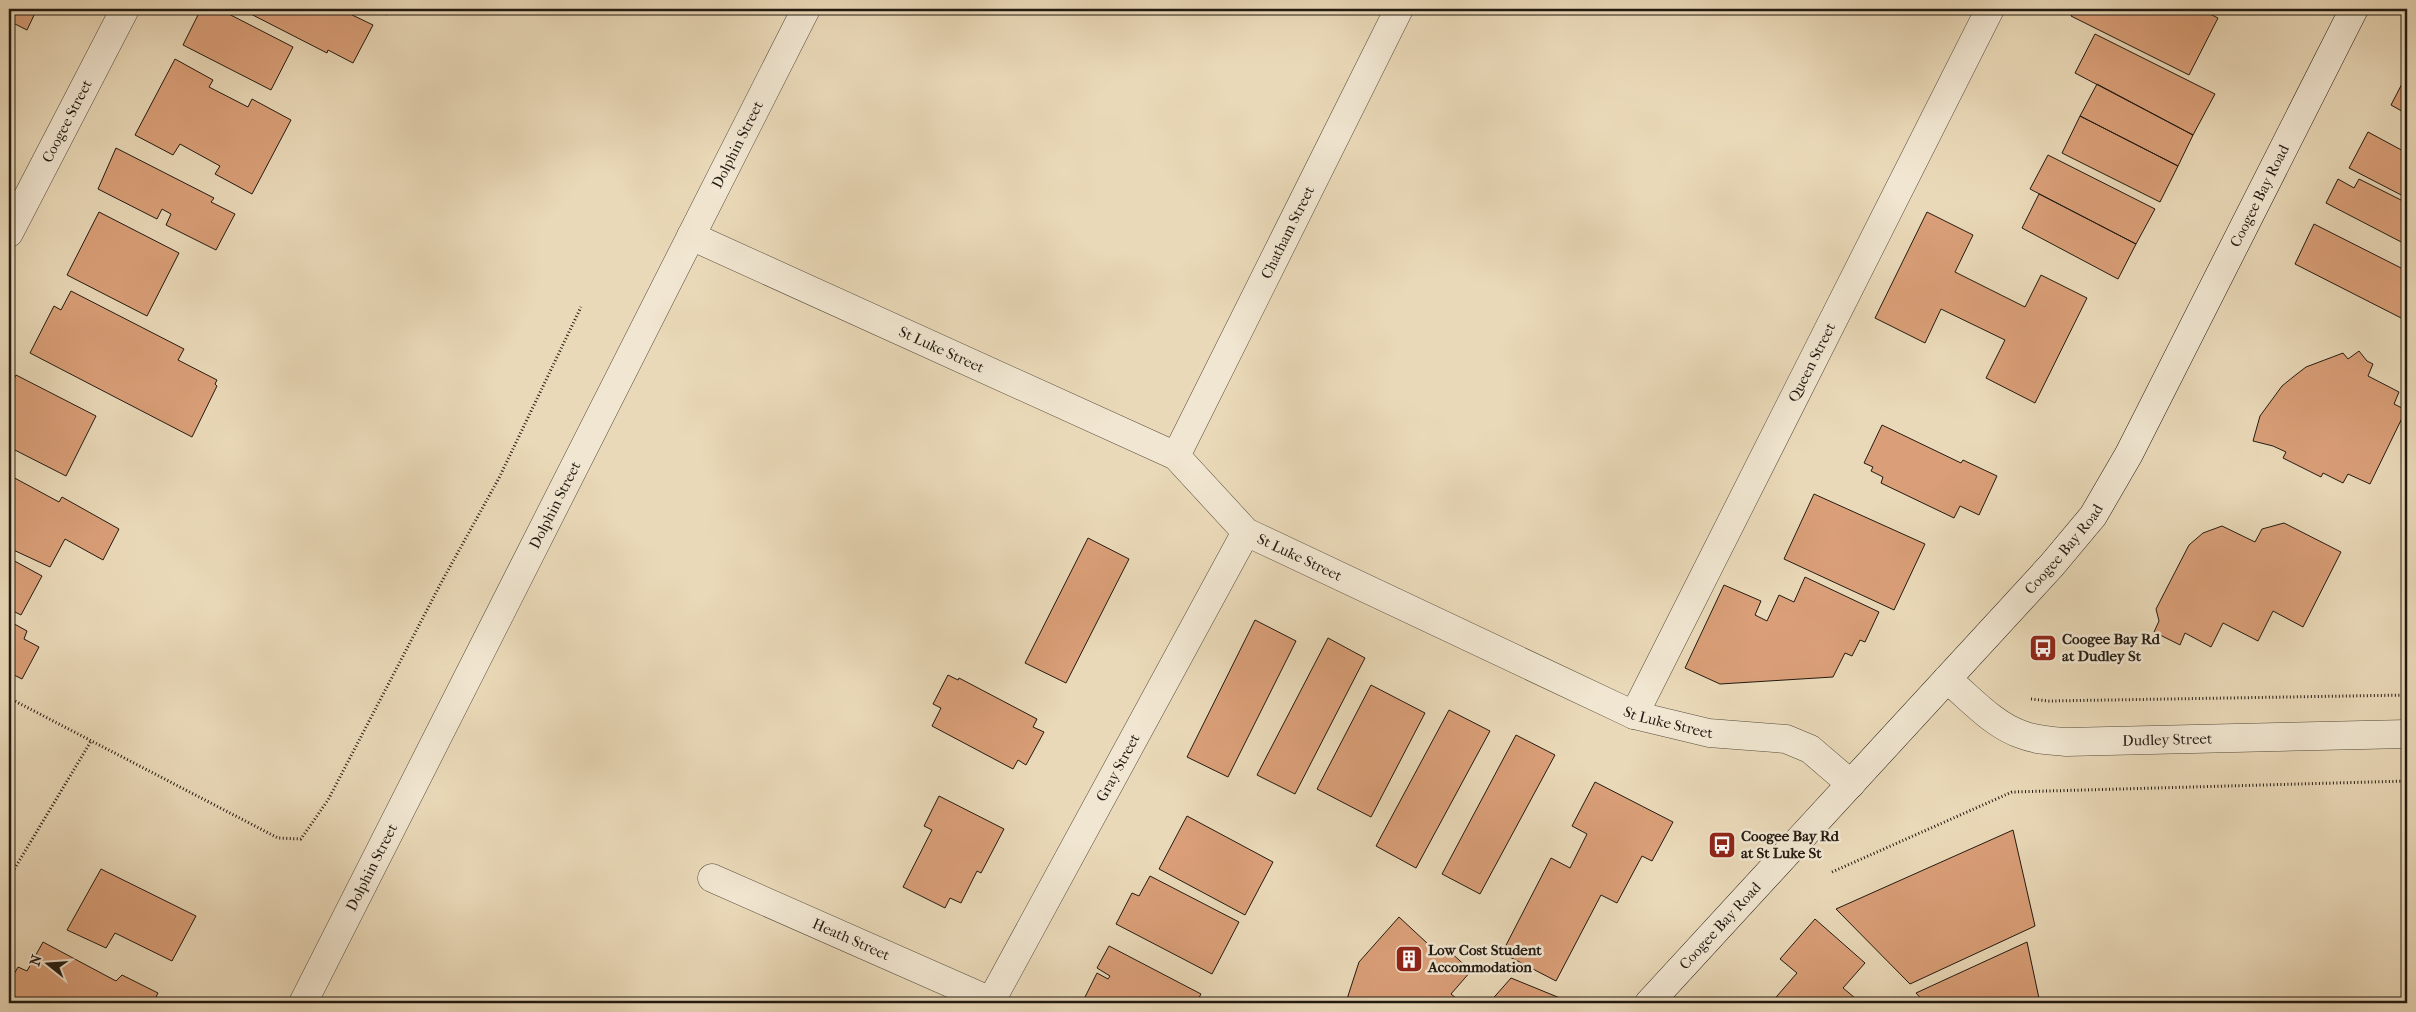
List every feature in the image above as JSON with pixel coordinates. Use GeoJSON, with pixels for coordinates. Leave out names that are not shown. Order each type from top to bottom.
{"type":"FeatureCollection","features":[{"type":"Feature","properties":{"kind":"street","name":"Coogee Street"},"geometry":{"type":"LineString","coordinates":[[9,233],[125,9]]}},
{"type":"Feature","properties":{"kind":"street","name":"Dolphin Street"},"geometry":{"type":"LineString","coordinates":[[303,1003],[806,9]]}},
{"type":"Feature","properties":{"kind":"street","name":"Chatham Street"},"geometry":{"type":"LineString","coordinates":[[1176,456],[1399,9]]}},
{"type":"Feature","properties":{"kind":"street","name":"Queen Street"},"geometry":{"type":"LineString","coordinates":[[1634,715],[1990,9]]}},
{"type":"Feature","properties":{"kind":"street","name":"Coogee Bay Road"},"geometry":{"type":"LineString","coordinates":[[1649,1003],[2052,565],[2093,516],[2129,454],[2354,9]]}},
{"type":"Feature","properties":{"kind":"street","name":"St Luke Street"},"geometry":{"type":"LineString","coordinates":[[691,236],[1176,456],[1246,532],[1634,715],[1709,733],[1786,738],[1810,749],[1850,784]]}},
{"type":"Feature","properties":{"kind":"street","name":"Gray Street"},"geometry":{"type":"LineString","coordinates":[[990,1002],[1246,532]]}},
{"type":"Feature","properties":{"kind":"street","name":"Dudley Street"},"geometry":{"type":"LineString","coordinates":[[1948,679],[2002,725],[2022,735],[2043,740],[2066,742],[2407,734]]}},
{"type":"Feature","properties":{"kind":"street","name":"Heath Street"},"geometry":{"type":"LineString","coordinates":[[712,878],[990,1002]]}},
{"type":"Feature","properties":{"kind":"path"},"geometry":{"type":"LineString","coordinates":[[9,698],[278,838],[301,839],[328,800],[441,583],[499,478],[582,307]]}},
{"type":"Feature","properties":{"kind":"path"},"geometry":{"type":"LineString","coordinates":[[2026,698],[2049,701],[2407,695]]}},
{"type":"Feature","properties":{"kind":"path"},"geometry":{"type":"LineString","coordinates":[[9,878],[91,741]]}},
{"type":"Feature","properties":{"kind":"path"},"geometry":{"type":"LineString","coordinates":[[1832,872],[2012,792],[2407,781]]}},
{"type":"Feature","properties":{"kind":"building"},"geometry":{"type":"Polygon","coordinates":[[[9,9],[32,9],[36,11],[27,30],[9,21],[9,9]]]}},
{"type":"Feature","properties":{"kind":"building"},"geometry":{"type":"Polygon","coordinates":[[[201,9],[219,9],[293,47],[271,90],[183,45],[201,9]]]}},
{"type":"Feature","properties":{"kind":"building"},"geometry":{"type":"Polygon","coordinates":[[[241,9],[349,9],[348,13],[373,25],[353,63],[328,50],[327,53],[241,9]]]}},
{"type":"Feature","properties":{"kind":"building"},"geometry":{"type":"Polygon","coordinates":[[[374,9],[390,9],[387,15],[374,9]]]}},
{"type":"Feature","properties":{"kind":"building"},"geometry":{"type":"Polygon","coordinates":[[[2074,9],[2200,9],[2218,18],[2189,75],[2071,16],[2074,9]]]}},
{"type":"Feature","properties":{"kind":"building"},"geometry":{"type":"Polygon","coordinates":[[[2095,34],[2215,94],[2193,135],[2075,73],[2095,34]]]}},
{"type":"Feature","properties":{"kind":"building"},"geometry":{"type":"Polygon","coordinates":[[[175,59],[213,80],[209,87],[248,107],[252,99],[291,120],[252,194],[215,174],[220,166],[180,144],[173,155],[135,135],[175,59]]]}},
{"type":"Feature","properties":{"kind":"building"},"geometry":{"type":"Polygon","coordinates":[[[2407,74],[2407,114],[2391,105],[2407,74]]]}},
{"type":"Feature","properties":{"kind":"building"},"geometry":{"type":"Polygon","coordinates":[[[2097,84],[2193,135],[2178,166],[2080,116],[2097,84]]]}},
{"type":"Feature","properties":{"kind":"building"},"geometry":{"type":"Polygon","coordinates":[[[2080,116],[2178,166],[2160,202],[2062,153],[2080,116]]]}},
{"type":"Feature","properties":{"kind":"building"},"geometry":{"type":"Polygon","coordinates":[[[2368,132],[2407,153],[2407,198],[2349,168],[2368,132]]]}},
{"type":"Feature","properties":{"kind":"building"},"geometry":{"type":"Polygon","coordinates":[[[116,148],[214,198],[211,202],[235,214],[216,250],[166,225],[171,214],[162,209],[157,219],[98,189],[116,148]]]}},
{"type":"Feature","properties":{"kind":"building"},"geometry":{"type":"Polygon","coordinates":[[[2048,155],[2155,209],[2136,244],[2030,189],[2048,155]]]}},
{"type":"Feature","properties":{"kind":"building"},"geometry":{"type":"Polygon","coordinates":[[[2338,179],[2354,188],[2359,179],[2407,203],[2407,245],[2326,203],[2338,179]]]}},
{"type":"Feature","properties":{"kind":"building"},"geometry":{"type":"Polygon","coordinates":[[[2039,194],[2136,244],[2118,279],[2022,228],[2039,194]]]}},
{"type":"Feature","properties":{"kind":"building"},"geometry":{"type":"Polygon","coordinates":[[[99,212],[179,253],[147,316],[67,275],[99,212]]]}},
{"type":"Feature","properties":{"kind":"building"},"geometry":{"type":"Polygon","coordinates":[[[1927,212],[1973,235],[1955,272],[2025,307],[2041,275],[2087,298],[2035,403],[1986,378],[2005,340],[1941,309],[1925,343],[1875,318],[1927,212]]]}},
{"type":"Feature","properties":{"kind":"building"},"geometry":{"type":"Polygon","coordinates":[[[2314,224],[2407,271],[2407,321],[2295,264],[2314,224]]]}},
{"type":"Feature","properties":{"kind":"building"},"geometry":{"type":"Polygon","coordinates":[[[71,291],[184,349],[178,360],[217,380],[215,384],[217,386],[192,437],[30,353],[54,306],[61,310],[71,291]]]}},
{"type":"Feature","properties":{"kind":"building"},"geometry":{"type":"Polygon","coordinates":[[[2359,351],[2367,361],[2373,364],[2368,376],[2399,392],[2394,404],[2406,410],[2370,484],[2348,474],[2343,483],[2323,473],[2321,477],[2283,458],[2286,452],[2273,446],[2253,441],[2260,416],[2282,386],[2306,367],[2343,353],[2348,359],[2359,351]]]}},
{"type":"Feature","properties":{"kind":"building"},"geometry":{"type":"Polygon","coordinates":[[[16,375],[96,416],[66,476],[9,447],[9,389],[16,375]]]}},
{"type":"Feature","properties":{"kind":"building"},"geometry":{"type":"Polygon","coordinates":[[[1882,425],[1961,463],[1963,460],[1997,476],[1979,515],[1960,506],[1954,518],[1881,483],[1883,477],[1871,471],[1873,467],[1864,463],[1882,425]]]}},
{"type":"Feature","properties":{"kind":"building"},"geometry":{"type":"Polygon","coordinates":[[[9,475],[59,502],[62,497],[119,529],[103,560],[65,539],[50,567],[9,548],[9,475]]]}},
{"type":"Feature","properties":{"kind":"building"},"geometry":{"type":"Polygon","coordinates":[[[1814,494],[1925,544],[1894,610],[1784,559],[1814,494]]]}},
{"type":"Feature","properties":{"kind":"building"},"geometry":{"type":"Polygon","coordinates":[[[2284,523],[2341,552],[2303,627],[2273,611],[2258,641],[2223,623],[2211,647],[2185,633],[2180,645],[2154,632],[2159,621],[2156,609],[2189,545],[2203,533],[2222,526],[2255,542],[2262,529],[2284,523]]]}},
{"type":"Feature","properties":{"kind":"building"},"geometry":{"type":"Polygon","coordinates":[[[1088,538],[1129,559],[1066,683],[1025,663],[1088,538]]]}},
{"type":"Feature","properties":{"kind":"building"},"geometry":{"type":"Polygon","coordinates":[[[9,558],[42,576],[21,615],[9,609],[9,558]]]}},
{"type":"Feature","properties":{"kind":"building"},"geometry":{"type":"Polygon","coordinates":[[[1805,577],[1879,612],[1865,642],[1860,640],[1852,656],[1845,653],[1833,677],[1720,684],[1685,668],[1724,585],[1761,601],[1755,615],[1767,621],[1779,595],[1794,602],[1805,577]]]}},
{"type":"Feature","properties":{"kind":"building"},"geometry":{"type":"Polygon","coordinates":[[[1255,620],[1296,641],[1228,777],[1187,757],[1255,620]]]}},
{"type":"Feature","properties":{"kind":"building"},"geometry":{"type":"Polygon","coordinates":[[[9,621],[27,631],[24,639],[39,647],[22,679],[10,673],[9,675],[9,621]]]}},
{"type":"Feature","properties":{"kind":"building"},"geometry":{"type":"Polygon","coordinates":[[[1328,638],[1365,658],[1295,794],[1257,775],[1328,638]]]}},
{"type":"Feature","properties":{"kind":"building"},"geometry":{"type":"Polygon","coordinates":[[[948,675],[958,680],[959,678],[1037,719],[1033,727],[1044,732],[1026,765],[1018,760],[1013,769],[932,726],[941,708],[933,704],[948,675]]]}},
{"type":"Feature","properties":{"kind":"building"},"geometry":{"type":"Polygon","coordinates":[[[1371,685],[1425,713],[1371,817],[1317,789],[1371,685]]]}},
{"type":"Feature","properties":{"kind":"building"},"geometry":{"type":"Polygon","coordinates":[[[1449,710],[1490,731],[1416,868],[1376,846],[1449,710]]]}},
{"type":"Feature","properties":{"kind":"building"},"geometry":{"type":"Polygon","coordinates":[[[1516,735],[1555,755],[1480,894],[1442,874],[1516,735]]]}},
{"type":"Feature","properties":{"kind":"building"},"geometry":{"type":"Polygon","coordinates":[[[1595,782],[1673,822],[1652,861],[1642,856],[1617,903],[1601,895],[1556,981],[1502,953],[1551,858],[1570,868],[1587,834],[1572,826],[1595,782]]]}},
{"type":"Feature","properties":{"kind":"building"},"geometry":{"type":"Polygon","coordinates":[[[939,796],[1004,829],[981,873],[977,871],[961,903],[950,898],[945,908],[903,887],[932,830],[924,826],[939,796]]]}},
{"type":"Feature","properties":{"kind":"building"},"geometry":{"type":"Polygon","coordinates":[[[1187,816],[1273,862],[1245,915],[1159,869],[1187,816]]]}},
{"type":"Feature","properties":{"kind":"building"},"geometry":{"type":"Polygon","coordinates":[[[2013,830],[2035,926],[1910,984],[1836,909],[2013,830]]]}},
{"type":"Feature","properties":{"kind":"building"},"geometry":{"type":"Polygon","coordinates":[[[101,869],[196,916],[172,961],[115,933],[106,948],[67,930],[101,869]]]}},
{"type":"Feature","properties":{"kind":"building"},"geometry":{"type":"Polygon","coordinates":[[[1150,876],[1239,922],[1212,974],[1116,924],[1132,893],[1139,896],[1150,876]]]}},
{"type":"Feature","properties":{"kind":"building","name":"Low Cost Student Accommodation"},"geometry":{"type":"Polygon","coordinates":[[[1399,917],[1441,956],[1447,949],[1471,971],[1451,994],[1462,1003],[1352,1003],[1347,999],[1359,962],[1399,917]]]}},
{"type":"Feature","properties":{"kind":"building"},"geometry":{"type":"Polygon","coordinates":[[[1815,919],[1865,963],[1843,988],[1861,1003],[1771,1003],[1797,973],[1780,959],[1815,919]]]}},
{"type":"Feature","properties":{"kind":"building"},"geometry":{"type":"Polygon","coordinates":[[[43,942],[116,981],[122,975],[158,993],[153,1003],[9,1003],[9,983],[18,967],[27,971],[43,942]]]}},
{"type":"Feature","properties":{"kind":"building"},"geometry":{"type":"Polygon","coordinates":[[[2027,942],[2040,1003],[1925,1003],[1916,993],[2027,942]]]}},
{"type":"Feature","properties":{"kind":"building"},"geometry":{"type":"Polygon","coordinates":[[[1109,946],[1201,994],[1196,1003],[1091,1003],[1084,999],[1097,973],[1108,979],[1110,976],[1097,968],[1109,946]]]}},
{"type":"Feature","properties":{"kind":"building","name":"Low Cost Student Accommodation"},"geometry":{"type":"Polygon","coordinates":[[[1511,978],[1560,998],[1555,1003],[1489,1003],[1511,978]]]}},
{"type":"Feature","properties":{"kind":"place","name":"Coogee Bay Rd at Dudley St"},"geometry":{"type":"Point","coordinates":[2043,648]}},
{"type":"Feature","properties":{"kind":"place","name":"Coogee Bay Rd at St Luke St"},"geometry":{"type":"Point","coordinates":[1722,845]}},
{"type":"Feature","properties":{"kind":"place","name":"Low Cost Student Accommodation"},"geometry":{"type":"Point","coordinates":[1409,959]}}]}
